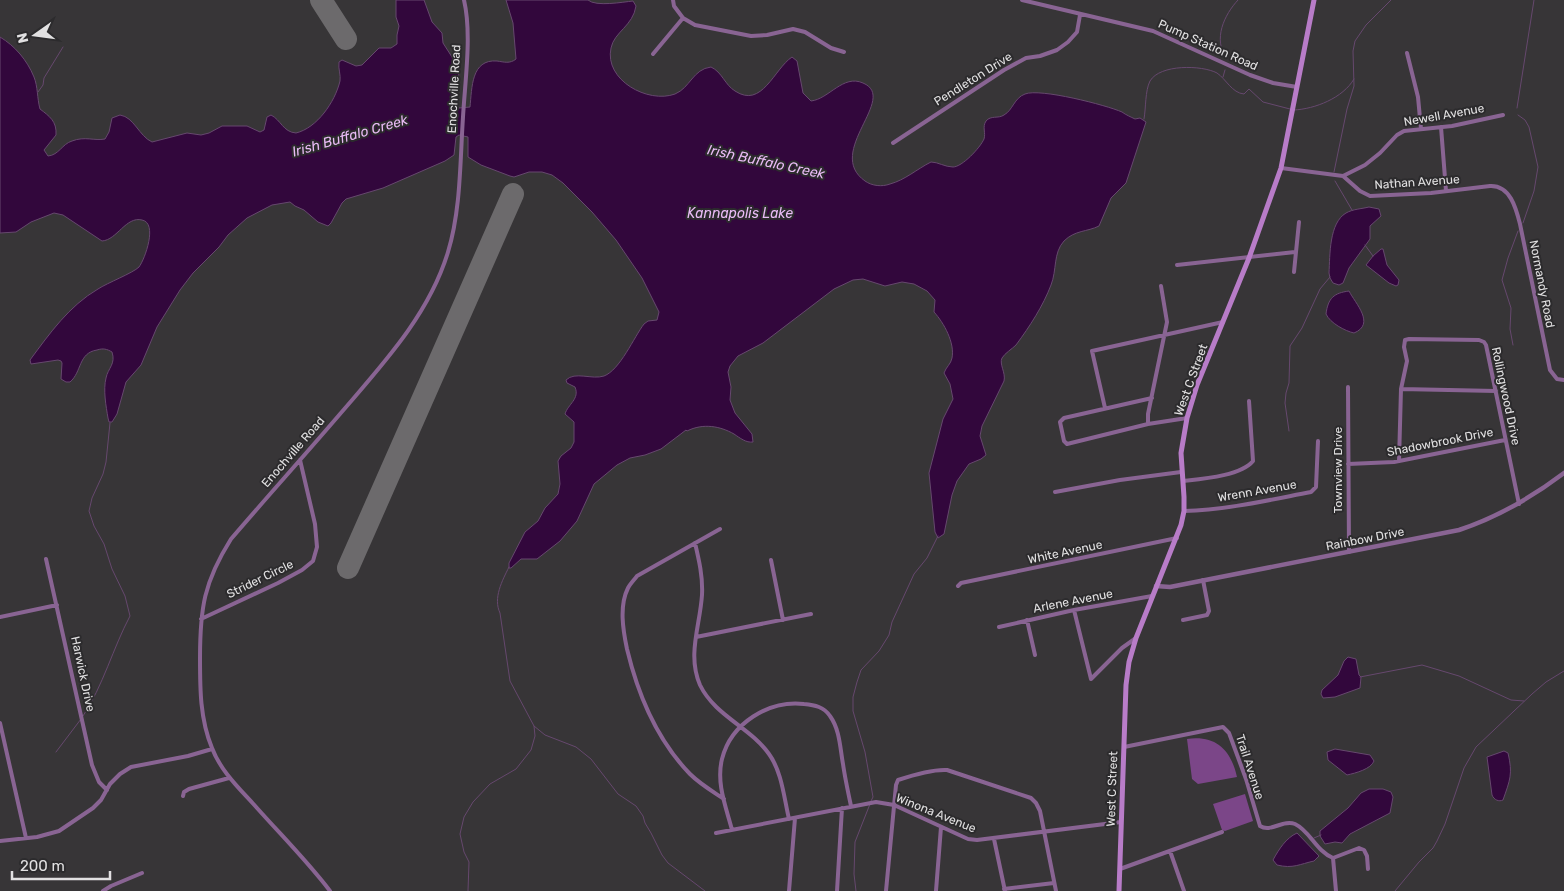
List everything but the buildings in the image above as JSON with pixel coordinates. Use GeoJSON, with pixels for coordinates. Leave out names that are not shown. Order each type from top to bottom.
{"type":"FeatureCollection","features":[{"type":"Feature","properties":{"kind":"main road","name":"West C Street"},"geometry":{"type":"LineString","coordinates":[[1119,891],[1126,684],[1136,638],[1177,538],[1184,511],[1181,453],[1187,418],[1197,385],[1249,258],[1281,168],[1314,0]]}},
{"type":"Feature","properties":{"kind":"street","name":"Enochville Road"},"geometry":{"type":"LineString","coordinates":[[330,891],[230,778],[212,749],[204,726],[201,708],[201,619],[203,601],[219,558],[231,539],[388,359],[423,309],[448,252],[457,210],[462,138],[467,23],[464,0]]}},
{"type":"Feature","properties":{"kind":"street"},"geometry":{"type":"LineString","coordinates":[[673,0],[674,6],[684,18],[694,25],[751,36],[767,35],[793,29],[805,32],[831,48],[844,52]]}},
{"type":"Feature","properties":{"kind":"street","name":"Pump Station Road"},"geometry":{"type":"LineString","coordinates":[[1023,0],[1153,31],[1250,75],[1273,83],[1297,87]]}},
{"type":"Feature","properties":{"kind":"street","name":"Pendleton Drive"},"geometry":{"type":"LineString","coordinates":[[893,143],[1026,58],[1040,56],[1057,50],[1068,42],[1076,32],[1080,15]]}},
{"type":"Feature","properties":{"kind":"street"},"geometry":{"type":"LineString","coordinates":[[653,54],[684,18]]}},
{"type":"Feature","properties":{"kind":"street"},"geometry":{"type":"LineString","coordinates":[[1407,53],[1418,97],[1421,129]]}},
{"type":"Feature","properties":{"kind":"street","name":"Newell Avenue"},"geometry":{"type":"LineString","coordinates":[[1343,176],[1365,165],[1404,130],[1441,127],[1503,115]]}},
{"type":"Feature","properties":{"kind":"street"},"geometry":{"type":"LineString","coordinates":[[1441,127],[1446,191]]}},
{"type":"Feature","properties":{"kind":"street"},"geometry":{"type":"LineString","coordinates":[[1281,168],[1343,176]]}},
{"type":"Feature","properties":{"kind":"street","name":"Nathan Avenue"},"geometry":{"type":"LineString","coordinates":[[1343,176],[1360,191],[1370,196],[1490,186],[1501,188]]}},
{"type":"Feature","properties":{"kind":"street","name":"Normandy Road"},"geometry":{"type":"LineString","coordinates":[[1501,188],[1510,198],[1520,224],[1550,370],[1557,379],[1564,380]]}},
{"type":"Feature","properties":{"kind":"street"},"geometry":{"type":"LineString","coordinates":[[1294,272],[1299,222]]}},
{"type":"Feature","properties":{"kind":"street"},"geometry":{"type":"LineString","coordinates":[[1178,265],[1295,252]]}},
{"type":"Feature","properties":{"kind":"street"},"geometry":{"type":"LineString","coordinates":[[1148,424],[1148,414],[1166,335],[1167,322],[1161,286]]}},
{"type":"Feature","properties":{"kind":"street"},"geometry":{"type":"LineString","coordinates":[[1105,408],[1092,351],[1222,322]]}},
{"type":"Feature","properties":{"kind":"street","name":"Rollingwood Drive"},"geometry":{"type":"LineString","coordinates":[[1399,461],[1400,389],[1406,361],[1405,340],[1479,340],[1484,342],[1520,504]]}},
{"type":"Feature","properties":{"kind":"street","name":"Townview Drive"},"geometry":{"type":"LineString","coordinates":[[1348,387],[1349,552]]}},
{"type":"Feature","properties":{"kind":"street"},"geometry":{"type":"LineString","coordinates":[[1400,389],[1496,391]]}},
{"type":"Feature","properties":{"kind":"street"},"geometry":{"type":"LineString","coordinates":[[1152,398],[1064,418],[1060,422],[1064,441],[1067,444],[1148,424],[1187,418]]}},
{"type":"Feature","properties":{"kind":"street"},"geometry":{"type":"LineString","coordinates":[[1183,481],[1226,474],[1250,465],[1253,461],[1249,401]]}},
{"type":"Feature","properties":{"kind":"street","name":"Wrenn Avenue"},"geometry":{"type":"LineString","coordinates":[[1184,511],[1204,511],[1311,492],[1316,486],[1318,440]]}},
{"type":"Feature","properties":{"kind":"street","name":"Shadowbrook Drive"},"geometry":{"type":"LineString","coordinates":[[1348,464],[1399,461],[1506,440]]}},
{"type":"Feature","properties":{"kind":"street","name":"Strider Circle"},"geometry":{"type":"LineString","coordinates":[[201,619],[278,583],[302,570],[313,560],[318,547],[300,460]]}},
{"type":"Feature","properties":{"kind":"street"},"geometry":{"type":"LineString","coordinates":[[1055,492],[1120,480],[1181,472]]}},
{"type":"Feature","properties":{"kind":"street","name":"Rainbow Drive"},"geometry":{"type":"LineString","coordinates":[[1156,586],[1170,586],[1203,580],[1459,530],[1489,520],[1520,504],[1564,473]]}},
{"type":"Feature","properties":{"kind":"street"},"geometry":{"type":"LineString","coordinates":[[720,529],[637,576],[627,589],[623,630],[633,676],[640,696],[657,730],[680,763],[691,775],[724,799]]}},
{"type":"Feature","properties":{"kind":"street","name":"White Avenue"},"geometry":{"type":"LineString","coordinates":[[958,586],[961,583],[1177,538]]}},
{"type":"Feature","properties":{"kind":"street"},"geometry":{"type":"LineString","coordinates":[[695,543],[702,580],[702,596],[694,654],[700,684],[719,711],[759,742],[770,755],[778,774],[789,819]]}},
{"type":"Feature","properties":{"kind":"street","name":"Harwick Drive"},"geometry":{"type":"LineString","coordinates":[[46,559],[92,765],[99,782],[107,790]]}},
{"type":"Feature","properties":{"kind":"street"},"geometry":{"type":"LineString","coordinates":[[771,560],[783,620]]}},
{"type":"Feature","properties":{"kind":"street"},"geometry":{"type":"LineString","coordinates":[[1183,620],[1207,615],[1203,580]]}},
{"type":"Feature","properties":{"kind":"street","name":"Arlene Avenue"},"geometry":{"type":"LineString","coordinates":[[999,626],[1152,596]]}},
{"type":"Feature","properties":{"kind":"street"},"geometry":{"type":"LineString","coordinates":[[0,617],[57,605]]}},
{"type":"Feature","properties":{"kind":"street"},"geometry":{"type":"LineString","coordinates":[[1074,610],[1091,679],[1122,648],[1136,638]]}},
{"type":"Feature","properties":{"kind":"street"},"geometry":{"type":"LineString","coordinates":[[696,637],[811,614]]}},
{"type":"Feature","properties":{"kind":"street"},"geometry":{"type":"LineString","coordinates":[[1027,620],[1035,655]]}},
{"type":"Feature","properties":{"kind":"street"},"geometry":{"type":"LineString","coordinates":[[732,830],[720,781],[722,759],[730,740],[740,726],[764,711],[778,705],[800,703],[812,704],[823,708],[836,726],[851,806]]}},
{"type":"Feature","properties":{"kind":"street"},"geometry":{"type":"LineString","coordinates":[[0,723],[26,838]]}},
{"type":"Feature","properties":{"kind":"street","name":"Trail Avenue"},"geometry":{"type":"LineString","coordinates":[[1124,747],[1223,727],[1229,733],[1260,826],[1269,828],[1294,823],[1300,827],[1325,855],[1333,858]]}},
{"type":"Feature","properties":{"kind":"street"},"geometry":{"type":"LineString","coordinates":[[0,841],[49,835],[59,831],[93,808],[101,800],[110,784],[120,774],[131,768],[212,749]]}},
{"type":"Feature","properties":{"kind":"street"},"geometry":{"type":"LineString","coordinates":[[886,891],[898,780],[941,770],[948,770],[1030,798],[1036,803],[1040,811],[1056,891]]}},
{"type":"Feature","properties":{"kind":"street"},"geometry":{"type":"LineString","coordinates":[[183,796],[184,792],[190,789],[230,778]]}},
{"type":"Feature","properties":{"kind":"street","name":"Winona Avenue"},"geometry":{"type":"LineString","coordinates":[[716,833],[876,802],[894,805],[968,839],[994,839],[1121,822]]}},
{"type":"Feature","properties":{"kind":"street"},"geometry":{"type":"LineString","coordinates":[[837,891],[842,808]]}},
{"type":"Feature","properties":{"kind":"street"},"geometry":{"type":"LineString","coordinates":[[789,891],[795,818]]}},
{"type":"Feature","properties":{"kind":"street"},"geometry":{"type":"LineString","coordinates":[[936,891],[941,827]]}},
{"type":"Feature","properties":{"kind":"street"},"geometry":{"type":"LineString","coordinates":[[1120,869],[1222,832]]}},
{"type":"Feature","properties":{"kind":"street"},"geometry":{"type":"LineString","coordinates":[[994,839],[1004,890],[1054,883]]}},
{"type":"Feature","properties":{"kind":"street"},"geometry":{"type":"LineString","coordinates":[[1336,891],[1333,858],[1359,848],[1364,850],[1367,856],[1368,869]]}},
{"type":"Feature","properties":{"kind":"street"},"geometry":{"type":"LineString","coordinates":[[1170,851],[1184,891]]}},
{"type":"Feature","properties":{"kind":"street"},"geometry":{"type":"LineString","coordinates":[[103,891],[110,886],[142,873]]}},
{"type":"Feature","properties":{"kind":"shaded area"},"geometry":{"type":"Polygon","coordinates":[[[1187,739],[1206,739],[1221,746],[1231,759],[1237,777],[1198,784],[1192,779],[1187,739]]]}},
{"type":"Feature","properties":{"kind":"shaded area"},"geometry":{"type":"Polygon","coordinates":[[[1245,794],[1253,821],[1225,831],[1222,830],[1213,804],[1245,794]]]}},
{"type":"Feature","properties":{"kind":"water","name":"Kannapolis Lake"},"geometry":{"type":"Polygon","coordinates":[[[396,0],[424,0],[432,22],[442,33],[443,43],[459,68],[457,104],[459,108],[470,107],[474,76],[482,65],[488,62],[509,62],[516,59],[513,23],[506,0],[588,0],[603,4],[633,1],[636,6],[634,13],[628,24],[613,42],[611,60],[614,70],[630,87],[653,96],[675,94],[684,88],[700,71],[711,67],[735,91],[744,95],[753,95],[767,85],[792,57],[797,61],[803,93],[811,101],[824,96],[843,84],[856,81],[863,83],[872,90],[873,101],[856,141],[852,156],[855,169],[865,181],[877,186],[895,182],[931,162],[953,167],[961,164],[982,143],[986,121],[990,118],[1004,115],[1018,98],[1025,94],[1044,93],[1073,98],[1114,109],[1146,122],[1126,183],[1111,198],[1099,226],[1072,235],[1064,241],[1058,251],[1053,279],[1044,301],[1016,345],[1002,358],[1004,381],[982,426],[980,436],[986,455],[969,464],[957,481],[952,495],[944,534],[938,538],[935,532],[929,473],[943,419],[953,399],[950,384],[944,373],[951,362],[952,346],[945,327],[934,312],[935,300],[927,291],[914,284],[902,282],[885,286],[863,279],[853,280],[834,289],[763,343],[738,356],[730,366],[728,372],[731,387],[730,400],[735,413],[752,434],[753,442],[745,441],[723,429],[705,426],[686,430],[661,449],[630,458],[617,465],[594,484],[577,521],[560,541],[537,559],[521,559],[509,568],[509,563],[525,532],[538,521],[545,508],[558,494],[560,484],[558,461],[571,448],[574,442],[574,422],[565,414],[575,398],[576,391],[575,387],[567,383],[566,380],[574,376],[599,377],[610,373],[621,360],[644,324],[648,321],[657,320],[659,312],[642,278],[616,240],[563,183],[552,175],[542,172],[529,172],[514,177],[481,165],[468,157],[468,137],[459,135],[456,137],[454,155],[445,161],[383,188],[346,199],[328,226],[318,222],[304,210],[290,202],[272,205],[247,218],[228,235],[180,290],[157,327],[141,365],[126,382],[117,414],[112,422],[109,422],[108,418],[105,383],[113,360],[112,352],[101,349],[86,355],[70,382],[61,379],[61,361],[31,364],[30,360],[45,340],[78,303],[98,289],[139,267],[147,249],[150,234],[147,223],[142,220],[136,220],[131,221],[112,237],[102,241],[63,215],[54,213],[31,222],[16,232],[0,233],[0,37],[16,49],[28,65],[35,81],[40,109],[52,119],[55,126],[56,135],[44,150],[48,156],[55,154],[69,142],[85,139],[105,139],[109,132],[112,118],[120,115],[129,119],[143,136],[152,142],[187,133],[201,135],[222,126],[247,126],[260,132],[264,130],[267,117],[271,115],[285,128],[296,133],[311,126],[318,120],[334,97],[340,81],[339,62],[342,60],[356,66],[362,65],[379,48],[391,48],[397,44],[399,26],[396,17],[396,0]]]}},
{"type":"Feature","properties":{"kind":"water"},"geometry":{"type":"Polygon","coordinates":[[[1369,207],[1379,209],[1381,216],[1370,226],[1370,239],[1349,268],[1343,283],[1339,285],[1333,283],[1329,273],[1333,232],[1336,224],[1346,213],[1369,207]]]}},
{"type":"Feature","properties":{"kind":"water"},"geometry":{"type":"Polygon","coordinates":[[[1383,249],[1387,265],[1399,280],[1396,286],[1389,283],[1366,265],[1383,249]]]}},
{"type":"Feature","properties":{"kind":"water"},"geometry":{"type":"Polygon","coordinates":[[[1349,291],[1364,319],[1360,329],[1354,333],[1338,326],[1326,314],[1328,304],[1333,297],[1339,293],[1349,291]]]}},
{"type":"Feature","properties":{"kind":"water"},"geometry":{"type":"Polygon","coordinates":[[[1348,657],[1356,659],[1361,677],[1360,688],[1335,697],[1323,698],[1322,690],[1338,675],[1344,661],[1348,657]]]}},
{"type":"Feature","properties":{"kind":"water"},"geometry":{"type":"Polygon","coordinates":[[[1335,749],[1370,755],[1374,761],[1367,768],[1347,775],[1328,760],[1327,752],[1335,749]]]}},
{"type":"Feature","properties":{"kind":"water"},"geometry":{"type":"Polygon","coordinates":[[[1504,751],[1508,753],[1510,777],[1503,800],[1498,801],[1492,795],[1487,757],[1504,751]]]}},
{"type":"Feature","properties":{"kind":"water"},"geometry":{"type":"Polygon","coordinates":[[[1369,789],[1383,789],[1391,792],[1393,797],[1390,813],[1350,834],[1342,843],[1325,844],[1320,836],[1320,831],[1348,808],[1361,793],[1369,789]]]}},
{"type":"Feature","properties":{"kind":"water"},"geometry":{"type":"Polygon","coordinates":[[[1297,833],[1319,856],[1314,861],[1296,866],[1277,865],[1273,860],[1278,852],[1286,841],[1297,833]]]}},
{"type":"Feature","properties":{"kind":"waterway"},"geometry":{"type":"LineString","coordinates":[[1226,58],[1222,51],[1220,35],[1228,13],[1238,0]]}},
{"type":"Feature","properties":{"kind":"waterway","name":"Irish Buffalo Creek"},"geometry":{"type":"LineString","coordinates":[[1334,172],[1347,109],[1354,86],[1353,51],[1355,41],[1366,25],[1391,0]]}},
{"type":"Feature","properties":{"kind":"waterway"},"geometry":{"type":"LineString","coordinates":[[1517,108],[1534,0]]}},
{"type":"Feature","properties":{"kind":"waterway"},"geometry":{"type":"LineString","coordinates":[[38,92],[43,85],[44,78],[63,47]]}},
{"type":"Feature","properties":{"kind":"waterway","name":"Irish Buffalo Creek"},"geometry":{"type":"LineString","coordinates":[[1144,119],[1146,95],[1150,81],[1155,75],[1163,71],[1182,68],[1210,70],[1217,73],[1240,93],[1244,94],[1249,89],[1263,102],[1290,109]]}},
{"type":"Feature","properties":{"kind":"waterway"},"geometry":{"type":"LineString","coordinates":[[1223,77],[1225,70]]}},
{"type":"Feature","properties":{"kind":"waterway","name":"Irish Buffalo Creek"},"geometry":{"type":"LineString","coordinates":[[1294,110],[1319,105],[1336,97],[1354,79]]}},
{"type":"Feature","properties":{"kind":"waterway"},"geometry":{"type":"LineString","coordinates":[[1518,115],[1525,120],[1529,127],[1538,167],[1534,191],[1523,223]]}},
{"type":"Feature","properties":{"kind":"waterway"},"geometry":{"type":"LineString","coordinates":[[1335,181],[1352,210]]}},
{"type":"Feature","properties":{"kind":"waterway"},"geometry":{"type":"LineString","coordinates":[[1513,345],[1510,329],[1511,308],[1502,280],[1518,231]]}},
{"type":"Feature","properties":{"kind":"waterway"},"geometry":{"type":"LineString","coordinates":[[1365,245],[1373,256]]}},
{"type":"Feature","properties":{"kind":"waterway"},"geometry":{"type":"LineString","coordinates":[[1289,431],[1285,403],[1289,383],[1290,346],[1302,328],[1320,289],[1330,277]]}},
{"type":"Feature","properties":{"kind":"waterway"},"geometry":{"type":"LineString","coordinates":[[83,716],[96,692],[130,616],[125,596],[89,511],[106,462],[110,423]]}},
{"type":"Feature","properties":{"kind":"waterway"},"geometry":{"type":"LineString","coordinates":[[871,801],[873,797],[865,752],[853,711],[853,697],[861,670],[879,651],[889,635],[892,622],[914,574],[927,558],[938,536]]}},
{"type":"Feature","properties":{"kind":"waterway"},"geometry":{"type":"LineString","coordinates":[[468,891],[469,862],[464,852],[460,834],[464,817],[473,802],[490,784],[516,769],[531,750],[535,736],[534,726],[510,681],[497,601],[499,590],[509,567]]}},
{"type":"Feature","properties":{"kind":"waterway"},"geometry":{"type":"LineString","coordinates":[[1360,677],[1422,665],[1459,676],[1511,700],[1524,701]]}},
{"type":"Feature","properties":{"kind":"waterway"},"geometry":{"type":"LineString","coordinates":[[1395,891],[1437,841],[1445,824],[1464,768],[1476,747],[1532,694],[1546,682],[1564,671]]}},
{"type":"Feature","properties":{"kind":"waterway"},"geometry":{"type":"LineString","coordinates":[[56,752],[81,719]]}},
{"type":"Feature","properties":{"kind":"waterway"},"geometry":{"type":"LineString","coordinates":[[534,726],[545,735],[576,747],[591,759],[618,794],[636,806],[668,863],[705,891]]}},
{"type":"Feature","properties":{"kind":"waterway"},"geometry":{"type":"LineString","coordinates":[[856,891],[854,874],[855,842],[870,804]]}},
{"type":"Feature","properties":{"kind":"waterway"},"geometry":{"type":"LineString","coordinates":[[1314,838],[1321,835]]}},
{"type":"Feature","properties":{"kind":"runway"},"geometry":{"type":"LineString","coordinates":[[321,0],[346,39]]}},
{"type":"Feature","properties":{"kind":"runway"},"geometry":{"type":"LineString","coordinates":[[348,568],[513,194]]}}]}
